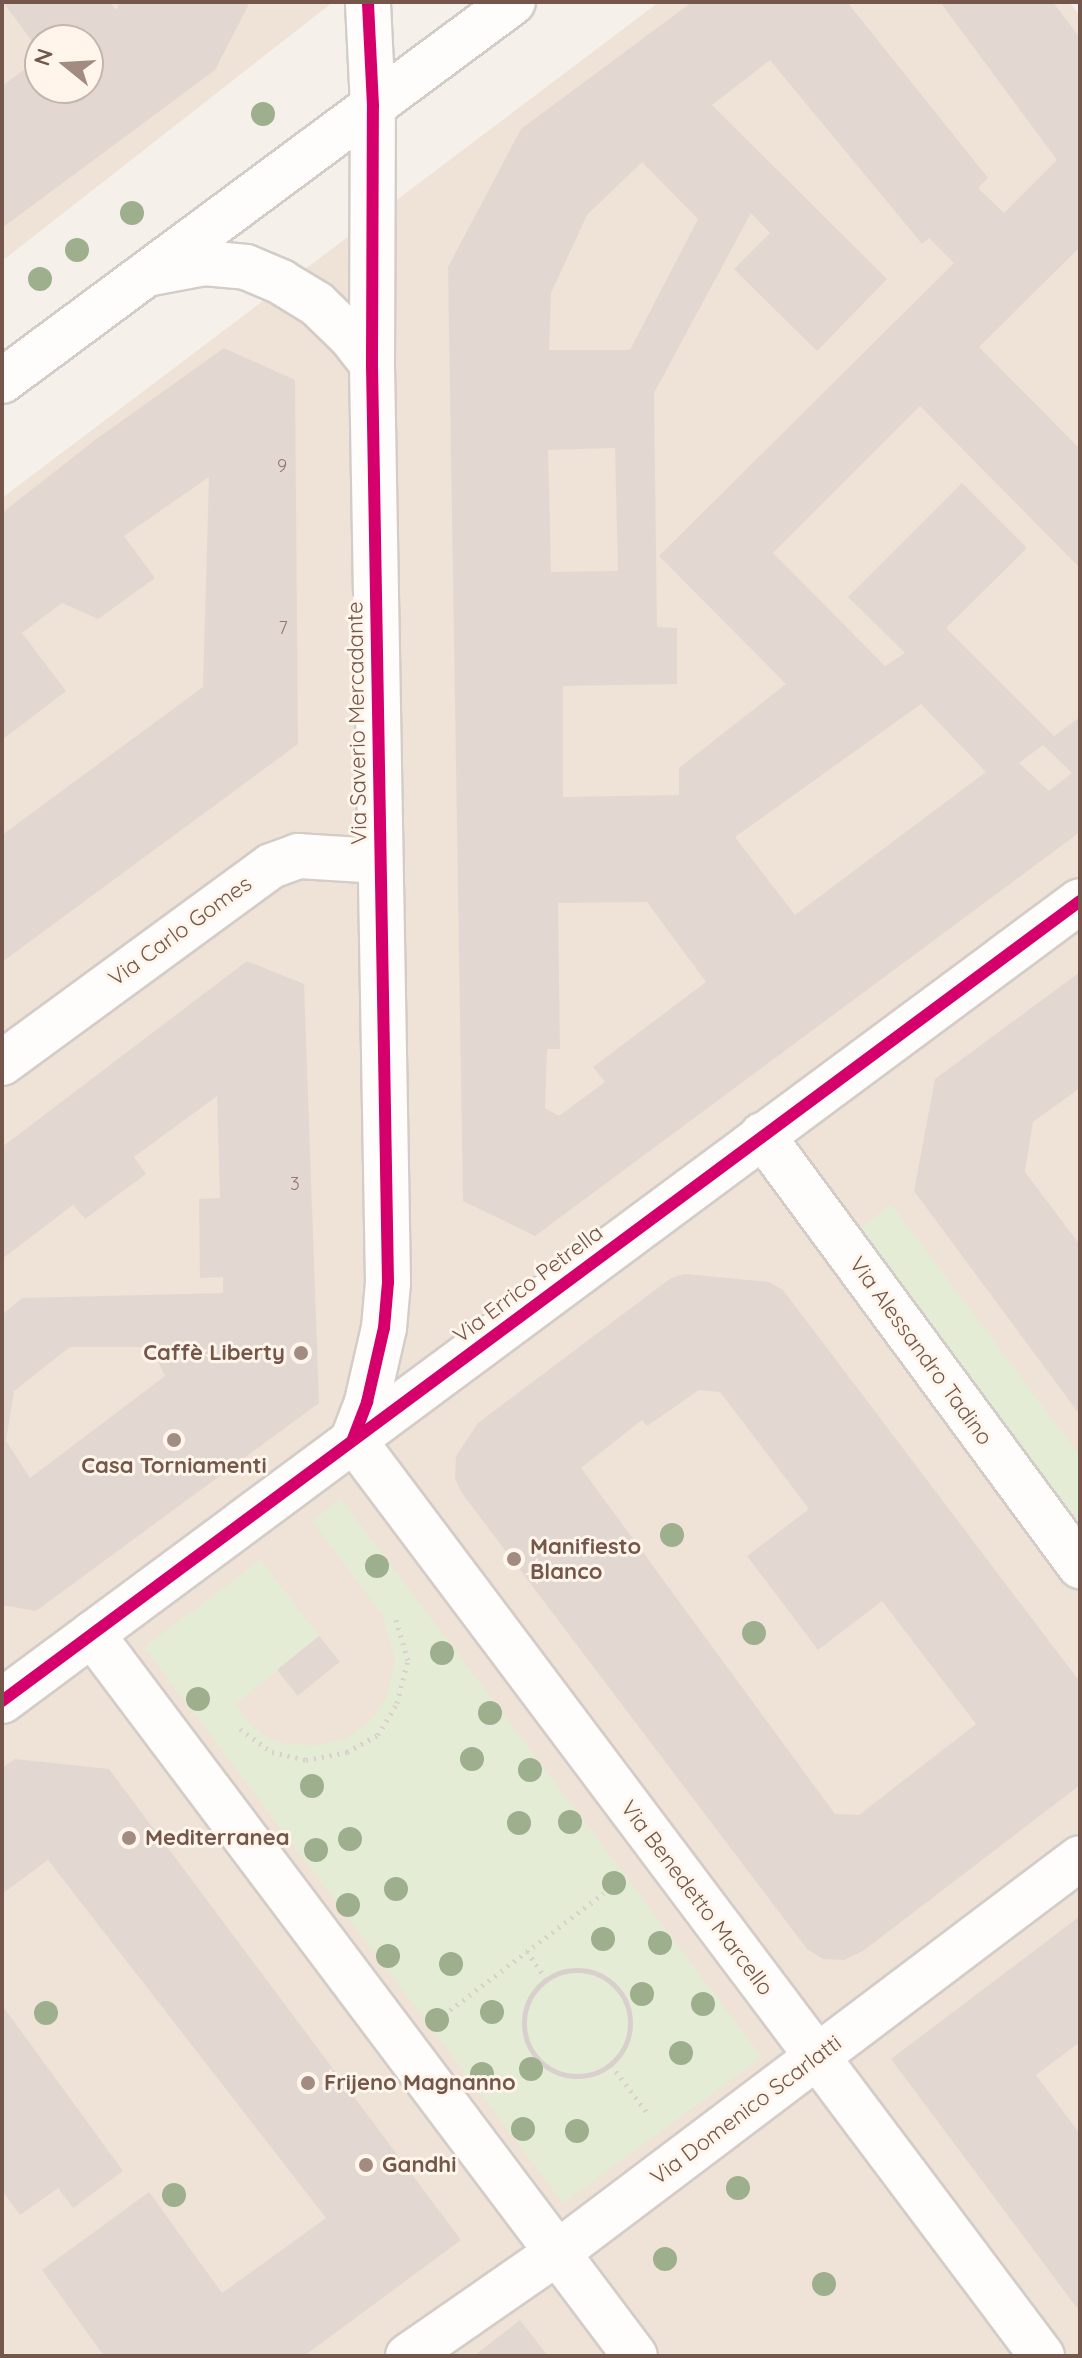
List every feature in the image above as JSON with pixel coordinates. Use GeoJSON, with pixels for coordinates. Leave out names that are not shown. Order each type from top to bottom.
{"type":"FeatureCollection","features":[{"type":"Feature","properties":{"kind":"street","name":"Via Saverio Mercadante"},"geometry":{"type":"LineString","coordinates":[[353,1439],[367,1402],[384,1328],[388,1282],[378,861],[372,364],[373,106],[368,2]]}},
{"type":"Feature","properties":{"kind":"street"},"geometry":{"type":"LineString","coordinates":[[2,381],[513,2]]}},
{"type":"Feature","properties":{"kind":"street"},"geometry":{"type":"LineString","coordinates":[[147,274],[204,263],[246,267],[281,282],[317,304],[351,337],[372,364]]}},
{"type":"Feature","properties":{"kind":"street","name":"Via Carlo Gomes"},"geometry":{"type":"LineString","coordinates":[[2,1063],[271,866],[298,856],[378,861]]}},
{"type":"Feature","properties":{"kind":"street","name":"Via Errico Petrella"},"geometry":{"type":"LineString","coordinates":[[13,1683],[92,1634],[1080,901]]}},
{"type":"Feature","properties":{"kind":"street","name":"Via Alessandro Tadino"},"geometry":{"type":"LineString","coordinates":[[762,1135],[1080,1566]]}},
{"type":"Feature","properties":{"kind":"street","name":"Via Benedetto Marcello"},"geometry":{"type":"LineString","coordinates":[[353,1439],[1042,2356]]}},
{"type":"Feature","properties":{"kind":"street"},"geometry":{"type":"LineString","coordinates":[[92,1634],[635,2356]]}},
{"type":"Feature","properties":{"kind":"street","name":"Via Domenico Scarlatti"},"geometry":{"type":"LineString","coordinates":[[408,2356],[557,2253],[1080,1858]]}},
{"type":"Feature","properties":{"kind":"path"},"geometry":{"type":"LineString","coordinates":[[240,1729],[272,1752],[306,1760],[347,1752],[378,1735],[397,1703],[408,1660],[394,1614]]}},
{"type":"Feature","properties":{"kind":"path"},"geometry":{"type":"LineString","coordinates":[[450,2010],[604,1893]]}},
{"type":"Feature","properties":{"kind":"path"},"geometry":{"type":"LineString","coordinates":[[527,1951],[546,1979]]}},
{"type":"Feature","properties":{"kind":"path"},"geometry":{"type":"LineString","coordinates":[[571,1970],[599,1974],[620,1991],[631,2016],[627,2043],[611,2065],[589,2076],[565,2076],[542,2065],[528,2046],[523,2022],[529,1998],[546,1979],[571,1970]]}},
{"type":"Feature","properties":{"kind":"path"},"geometry":{"type":"LineString","coordinates":[[611,2065],[649,2115]]}},
{"type":"Feature","properties":{"kind":"shaded area"},"geometry":{"type":"Polygon","coordinates":[[[2,2],[333,2],[2,261],[2,2]]]}},
{"type":"Feature","properties":{"kind":"shaded area"},"geometry":{"type":"Polygon","coordinates":[[[659,2],[1069,2],[1080,16],[1080,2356],[2,2356],[2,498],[659,2]]]}},
{"type":"Feature","properties":{"kind":"green space"},"geometry":{"type":"Polygon","coordinates":[[[891,1204],[1080,1456],[1080,1542],[872,1264],[862,1227],[891,1204]]]}},
{"type":"Feature","properties":{"kind":"green space"},"geometry":{"type":"Polygon","coordinates":[[[341,1499],[762,2057],[563,2203],[144,1647],[261,1560],[319,1636],[235,1705],[253,1727],[268,1738],[286,1744],[319,1745],[345,1739],[367,1724],[386,1699],[395,1660],[383,1616],[312,1521],[341,1499]]]}},
{"type":"Feature","properties":{"kind":"building"},"geometry":{"type":"Polygon","coordinates":[[[3,2],[110,2],[116,10],[120,2],[250,2],[215,70],[2,228],[2,86],[24,70],[24,104],[104,104],[104,24],[24,24],[24,30],[3,2]]]}},
{"type":"Feature","properties":{"kind":"building"},"geometry":{"type":"Polygon","coordinates":[[[692,2],[847,2],[988,178],[978,188],[1004,213],[1057,160],[940,2],[1053,2],[1080,38],[1080,247],[979,347],[1080,449],[1080,568],[920,406],[773,553],[885,666],[905,653],[848,597],[962,483],[1027,548],[946,628],[1054,736],[1080,717],[1080,832],[535,1236],[463,1201],[448,267],[521,129],[692,2]],[[770,60],[712,105],[887,279],[817,351],[734,269],[770,233],[751,213],[654,393],[657,627],[677,628],[677,684],[563,686],[563,797],[679,795],[679,768],[786,684],[659,556],[954,263],[929,238],[922,244],[770,60]],[[642,162],[587,215],[551,293],[549,350],[630,350],[698,219],[642,162]],[[615,448],[548,450],[551,572],[618,571],[615,448]],[[921,704],[735,837],[795,915],[986,772],[921,704]],[[1043,745],[1019,763],[1049,791],[1072,773],[1043,745]],[[647,902],[558,903],[560,1049],[547,1049],[545,1108],[559,1116],[605,1082],[593,1067],[706,982],[647,902]]]}},
{"type":"Feature","properties":{"kind":"building"},"geometry":{"type":"Polygon","coordinates":[[[224,348],[295,380],[298,744],[2,962],[2,835],[203,687],[209,477],[124,536],[155,578],[98,619],[62,603],[22,633],[66,691],[2,740],[2,513],[95,440],[224,348]]]}},
{"type":"Feature","properties":{"kind":"building"},"geometry":{"type":"Polygon","coordinates":[[[247,961],[304,984],[319,1403],[36,1611],[2,1605],[2,1315],[22,1298],[223,1293],[223,1277],[200,1278],[199,1199],[220,1198],[217,1096],[134,1157],[146,1174],[85,1219],[73,1205],[2,1259],[2,1147],[247,961]],[[70,1347],[14,1391],[6,1441],[30,1478],[165,1376],[151,1347],[70,1347]]]}},
{"type":"Feature","properties":{"kind":"building"},"geometry":{"type":"Polygon","coordinates":[[[1080,972],[1080,1088],[1033,1122],[1025,1172],[1080,1245],[1080,1415],[914,1191],[935,1079],[1080,972]]]}},
{"type":"Feature","properties":{"kind":"building"},"geometry":{"type":"Polygon","coordinates":[[[685,1274],[769,1282],[783,1290],[1080,1682],[1080,1785],[863,1951],[844,1960],[823,1959],[807,1949],[461,1492],[455,1478],[456,1456],[478,1423],[671,1278],[685,1274]],[[699,1390],[647,1426],[642,1420],[581,1468],[835,1814],[859,1815],[976,1724],[882,1601],[818,1650],[747,1556],[809,1509],[720,1392],[699,1390]]]}},
{"type":"Feature","properties":{"kind":"building"},"geometry":{"type":"Polygon","coordinates":[[[319,1636],[340,1662],[298,1696],[277,1670],[319,1636]]]}},
{"type":"Feature","properties":{"kind":"building"},"geometry":{"type":"Polygon","coordinates":[[[15,1759],[109,1769],[461,2240],[304,2356],[104,2356],[42,2270],[149,2192],[222,2293],[326,2218],[48,1860],[2,1894],[2,1768],[15,1759]]]}},
{"type":"Feature","properties":{"kind":"building"},"geometry":{"type":"Polygon","coordinates":[[[1080,1916],[1080,2042],[1036,2075],[1080,2134],[1080,2312],[891,2059],[1080,1916]]]}},
{"type":"Feature","properties":{"kind":"building"},"geometry":{"type":"Polygon","coordinates":[[[2,2005],[123,2171],[73,2208],[58,2188],[20,2215],[2,2191],[2,2005]]]}},
{"type":"Feature","properties":{"kind":"building"},"geometry":{"type":"Polygon","coordinates":[[[520,2320],[548,2356],[474,2356],[520,2320]]]}},
{"type":"Feature","properties":{"kind":"cycle path"},"geometry":{"type":"LineString","coordinates":[[353,1439],[367,1402],[384,1328],[388,1282],[372,364],[373,106],[368,2]]}},
{"type":"Feature","properties":{"kind":"cycle path"},"geometry":{"type":"LineString","coordinates":[[2,1701],[1080,901]]}},
{"type":"Feature","properties":{"kind":"place","name":"Caffè Liberty"},"geometry":{"type":"Point","coordinates":[301,1353]}},
{"type":"Feature","properties":{"kind":"place","name":"Casa Torniamenti"},"geometry":{"type":"Point","coordinates":[174,1440]}},
{"type":"Feature","properties":{"kind":"place","name":"Manifiesto Blanco"},"geometry":{"type":"Point","coordinates":[514,1559]}},
{"type":"Feature","properties":{"kind":"place","name":"Mediterranea"},"geometry":{"type":"Point","coordinates":[129,1838]}},
{"type":"Feature","properties":{"kind":"place","name":"Frijeno Magnanno"},"geometry":{"type":"Point","coordinates":[308,2083]}},
{"type":"Feature","properties":{"kind":"place","name":"Gandhi"},"geometry":{"type":"Point","coordinates":[366,2165]}}]}
